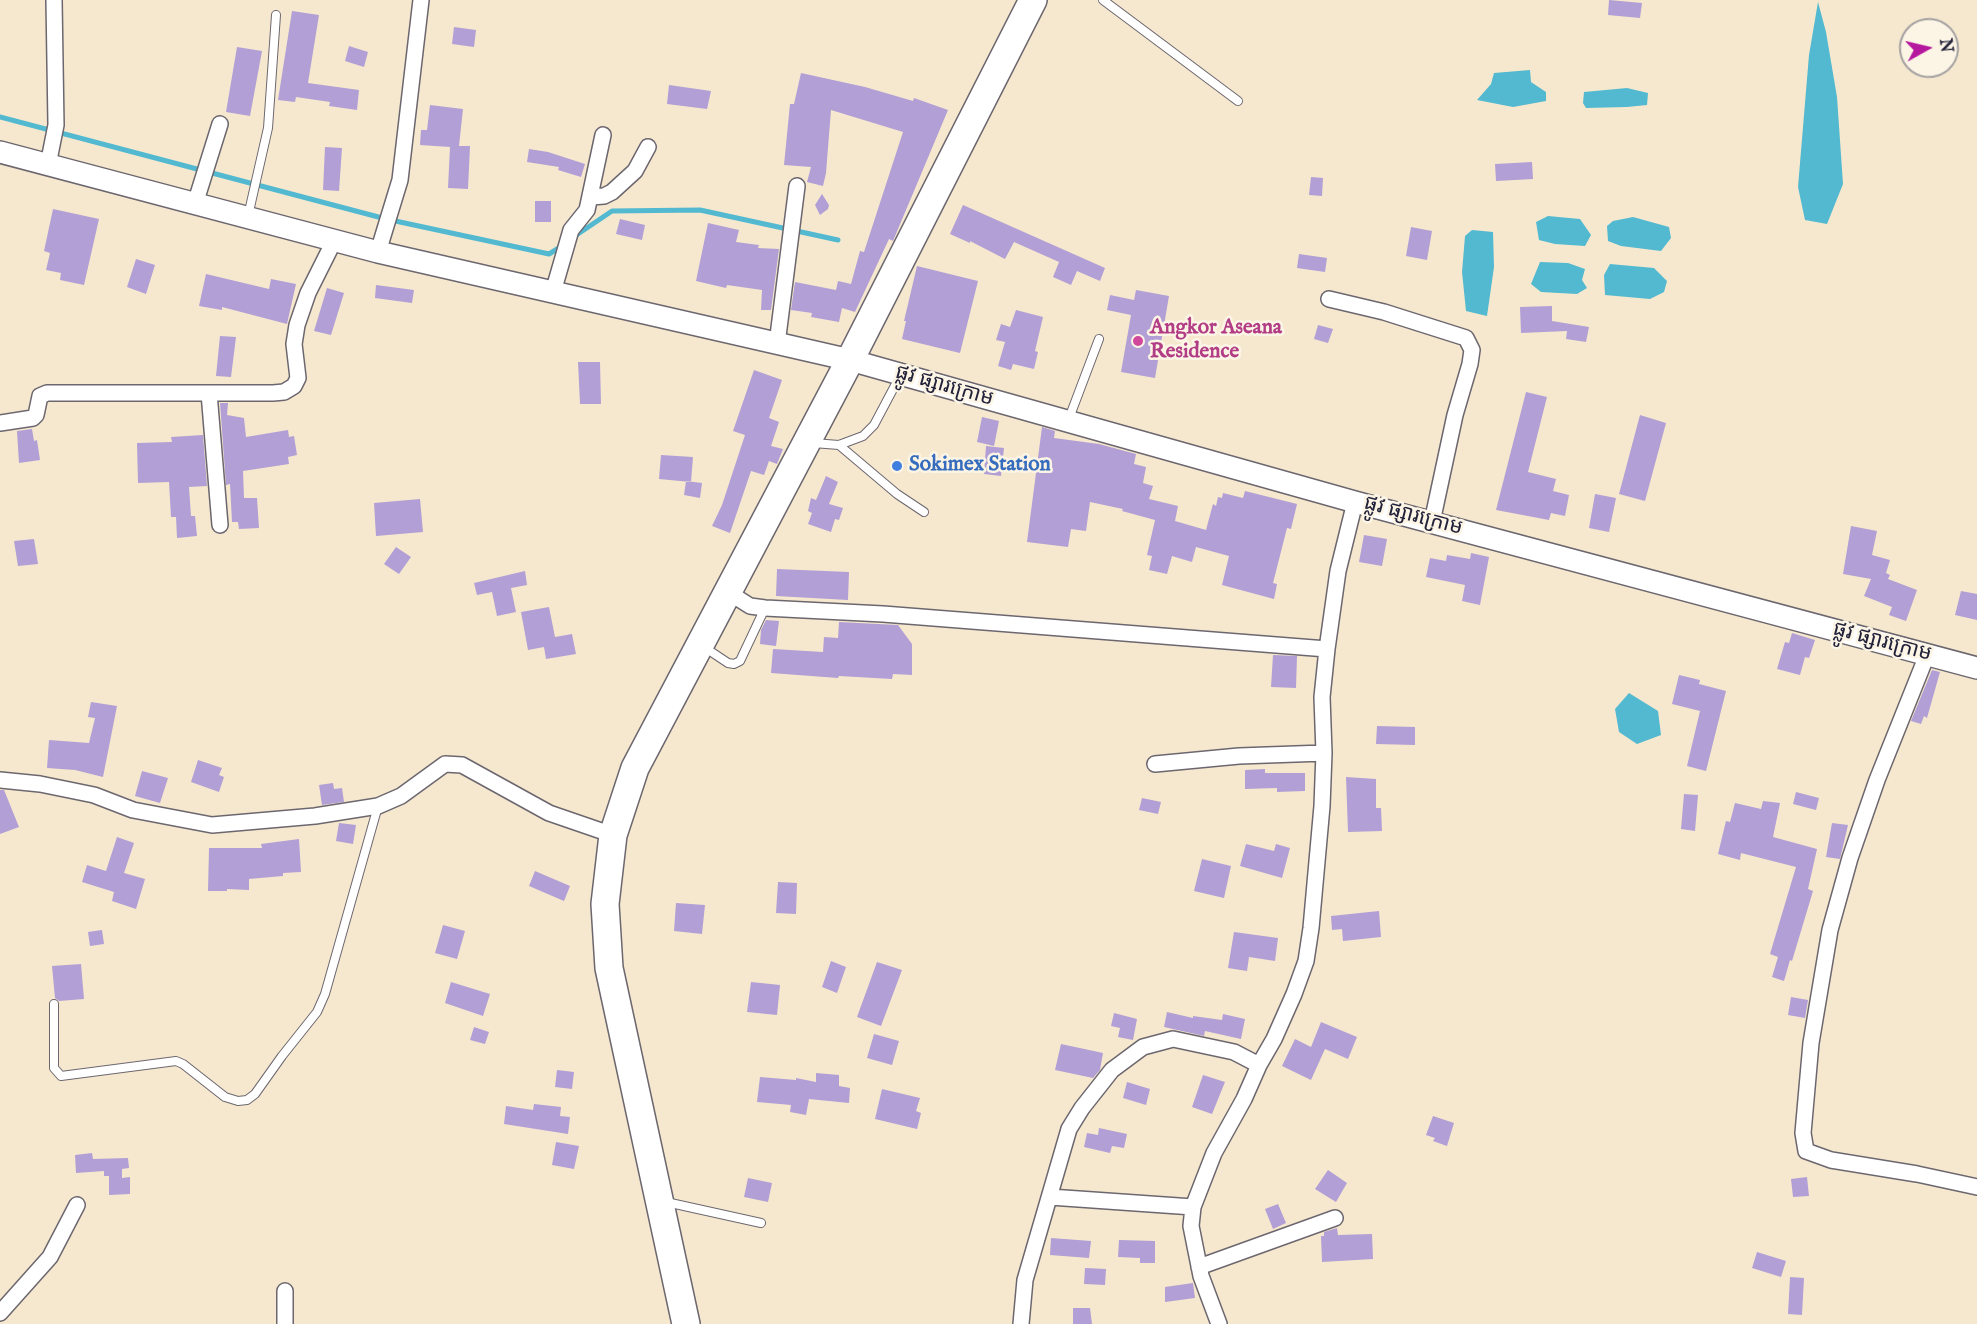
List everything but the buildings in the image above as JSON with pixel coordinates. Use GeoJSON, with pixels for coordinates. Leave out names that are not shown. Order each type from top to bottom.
{"type":"FeatureCollection","features":[{"type":"Feature","properties":{"kind":"highway"},"geometry":{"type":"LineString","coordinates":[[687,1324],[609,968],[605,904],[613,835],[635,768],[850,360],[1033,0]]}},
{"type":"Feature","properties":{"kind":"main road","name":"ផ្លូវ ផ្សារក្រោម"},"geometry":{"type":"LineString","coordinates":[[0,152],[49,160],[195,204],[249,208],[334,241],[381,243],[553,292],[850,360],[1355,502],[1977,668]]}},
{"type":"Feature","properties":{"kind":"street"},"geometry":{"type":"LineString","coordinates":[[49,160],[56,124],[54,0]]}},
{"type":"Feature","properties":{"kind":"street"},"geometry":{"type":"LineString","coordinates":[[381,243],[400,180],[421,0]]}},
{"type":"Feature","properties":{"kind":"street"},"geometry":{"type":"LineString","coordinates":[[195,204],[220,124]]}},
{"type":"Feature","properties":{"kind":"street"},"geometry":{"type":"LineString","coordinates":[[553,292],[573,226],[587,210],[603,135]]}},
{"type":"Feature","properties":{"kind":"street"},"geometry":{"type":"LineString","coordinates":[[591,197],[604,196],[612,192],[635,171],[648,147]]}},
{"type":"Feature","properties":{"kind":"street"},"geometry":{"type":"LineString","coordinates":[[777,344],[797,186]]}},
{"type":"Feature","properties":{"kind":"street"},"geometry":{"type":"LineString","coordinates":[[0,423],[33,418],[36,415],[40,396],[47,393],[284,392],[294,386],[298,378],[294,344],[297,325],[308,293],[334,241]]}},
{"type":"Feature","properties":{"kind":"street"},"geometry":{"type":"LineString","coordinates":[[1329,299],[1383,312],[1466,338],[1472,350],[1455,415],[1432,522]]}},
{"type":"Feature","properties":{"kind":"street"},"geometry":{"type":"LineString","coordinates":[[209,393],[220,525]]}},
{"type":"Feature","properties":{"kind":"street"},"geometry":{"type":"LineString","coordinates":[[1219,1324],[1199,1267],[1191,1226],[1193,1208],[1214,1153],[1274,1039],[1306,962],[1319,840],[1324,753],[1322,697],[1327,649],[1338,571],[1355,502]]}},
{"type":"Feature","properties":{"kind":"street"},"geometry":{"type":"LineString","coordinates":[[728,592],[750,606],[765,609],[883,614],[1327,649]]}},
{"type":"Feature","properties":{"kind":"street"},"geometry":{"type":"LineString","coordinates":[[1927,655],[1877,780],[1850,858],[1830,930],[1811,1043],[1803,1133],[1806,1151],[1832,1160],[1977,1187]]}},
{"type":"Feature","properties":{"kind":"street"},"geometry":{"type":"LineString","coordinates":[[1155,764],[1239,756],[1324,753]]}},
{"type":"Feature","properties":{"kind":"street"},"geometry":{"type":"LineString","coordinates":[[0,780],[40,784],[94,795],[133,810],[212,825],[315,816],[378,806],[401,796],[445,764],[462,765],[549,813],[613,835]]}},
{"type":"Feature","properties":{"kind":"street"},"geometry":{"type":"LineString","coordinates":[[1021,1324],[1025,1280],[1069,1130],[1082,1108],[1112,1070],[1143,1047],[1173,1040],[1234,1052],[1259,1065]]}},
{"type":"Feature","properties":{"kind":"street"},"geometry":{"type":"LineString","coordinates":[[1050,1197],[1193,1208]]}},
{"type":"Feature","properties":{"kind":"street"},"geometry":{"type":"LineString","coordinates":[[0,1313],[50,1257],[76,1205]]}},
{"type":"Feature","properties":{"kind":"street"},"geometry":{"type":"LineString","coordinates":[[1199,1267],[1335,1218]]}},
{"type":"Feature","properties":{"kind":"street"},"geometry":{"type":"LineString","coordinates":[[285,1291],[285,1324]]}},
{"type":"Feature","properties":{"kind":"lane"},"geometry":{"type":"LineString","coordinates":[[1103,0],[1238,101]]}},
{"type":"Feature","properties":{"kind":"lane"},"geometry":{"type":"LineString","coordinates":[[249,208],[268,128],[276,15]]}},
{"type":"Feature","properties":{"kind":"lane"},"geometry":{"type":"LineString","coordinates":[[1067,422],[1099,339]]}},
{"type":"Feature","properties":{"kind":"lane"},"geometry":{"type":"LineString","coordinates":[[805,442],[839,445],[863,436],[874,425],[901,375]]}},
{"type":"Feature","properties":{"kind":"lane"},"geometry":{"type":"LineString","coordinates":[[839,445],[897,494],[924,512]]}},
{"type":"Feature","properties":{"kind":"lane"},"geometry":{"type":"LineString","coordinates":[[700,644],[728,663],[734,664],[740,661],[765,609]]}},
{"type":"Feature","properties":{"kind":"lane"},"geometry":{"type":"LineString","coordinates":[[54,1004],[54,1068],[61,1076],[176,1061],[225,1097],[238,1101],[247,1100],[255,1094],[317,1012],[326,994],[378,806]]}},
{"type":"Feature","properties":{"kind":"lane"},"geometry":{"type":"LineString","coordinates":[[661,1201],[761,1223]]}},
{"type":"Feature","properties":{"kind":"water"},"geometry":{"type":"Polygon","coordinates":[[[1818,2],[1826,32],[1837,97],[1843,184],[1827,224],[1805,220],[1798,187],[1809,55],[1818,2]]]}},
{"type":"Feature","properties":{"kind":"water"},"geometry":{"type":"Polygon","coordinates":[[[1530,70],[1531,82],[1546,92],[1546,101],[1513,107],[1477,100],[1491,84],[1494,73],[1530,70]]]}},
{"type":"Feature","properties":{"kind":"water"},"geometry":{"type":"Polygon","coordinates":[[[1627,88],[1648,93],[1647,105],[1586,108],[1583,103],[1584,92],[1627,88]]]}},
{"type":"Feature","properties":{"kind":"water"},"geometry":{"type":"Polygon","coordinates":[[[1548,216],[1580,219],[1591,235],[1585,246],[1555,244],[1539,240],[1536,222],[1548,216]]]}},
{"type":"Feature","properties":{"kind":"water"},"geometry":{"type":"Polygon","coordinates":[[[1633,217],[1669,227],[1671,238],[1661,251],[1621,246],[1608,241],[1607,226],[1613,221],[1633,217]]]}},
{"type":"Feature","properties":{"kind":"water"},"geometry":{"type":"Polygon","coordinates":[[[1472,230],[1493,232],[1494,267],[1487,316],[1466,311],[1462,272],[1465,236],[1472,230]]]}},
{"type":"Feature","properties":{"kind":"water"},"geometry":{"type":"Polygon","coordinates":[[[1540,262],[1568,263],[1585,269],[1582,280],[1587,288],[1577,294],[1541,292],[1531,284],[1540,262]]]}},
{"type":"Feature","properties":{"kind":"water"},"geometry":{"type":"Polygon","coordinates":[[[1610,264],[1654,268],[1667,281],[1664,292],[1650,299],[1605,295],[1604,275],[1610,264]]]}},
{"type":"Feature","properties":{"kind":"water"},"geometry":{"type":"Polygon","coordinates":[[[1629,693],[1658,711],[1661,735],[1637,744],[1619,732],[1615,709],[1629,693]]]}},
{"type":"Feature","properties":{"kind":"waterway"},"geometry":{"type":"LineString","coordinates":[[0,117],[386,219],[549,254],[562,246]]}},
{"type":"Feature","properties":{"kind":"waterway"},"geometry":{"type":"LineString","coordinates":[[572,238],[612,211],[700,210],[838,240]]}},
{"type":"Feature","properties":{"kind":"place","name":"Angkor Aseana Residence"},"geometry":{"type":"Point","coordinates":[1138,341]}},
{"type":"Feature","properties":{"kind":"place","name":"Sokimex Station"},"geometry":{"type":"Point","coordinates":[897,466]}}]}
